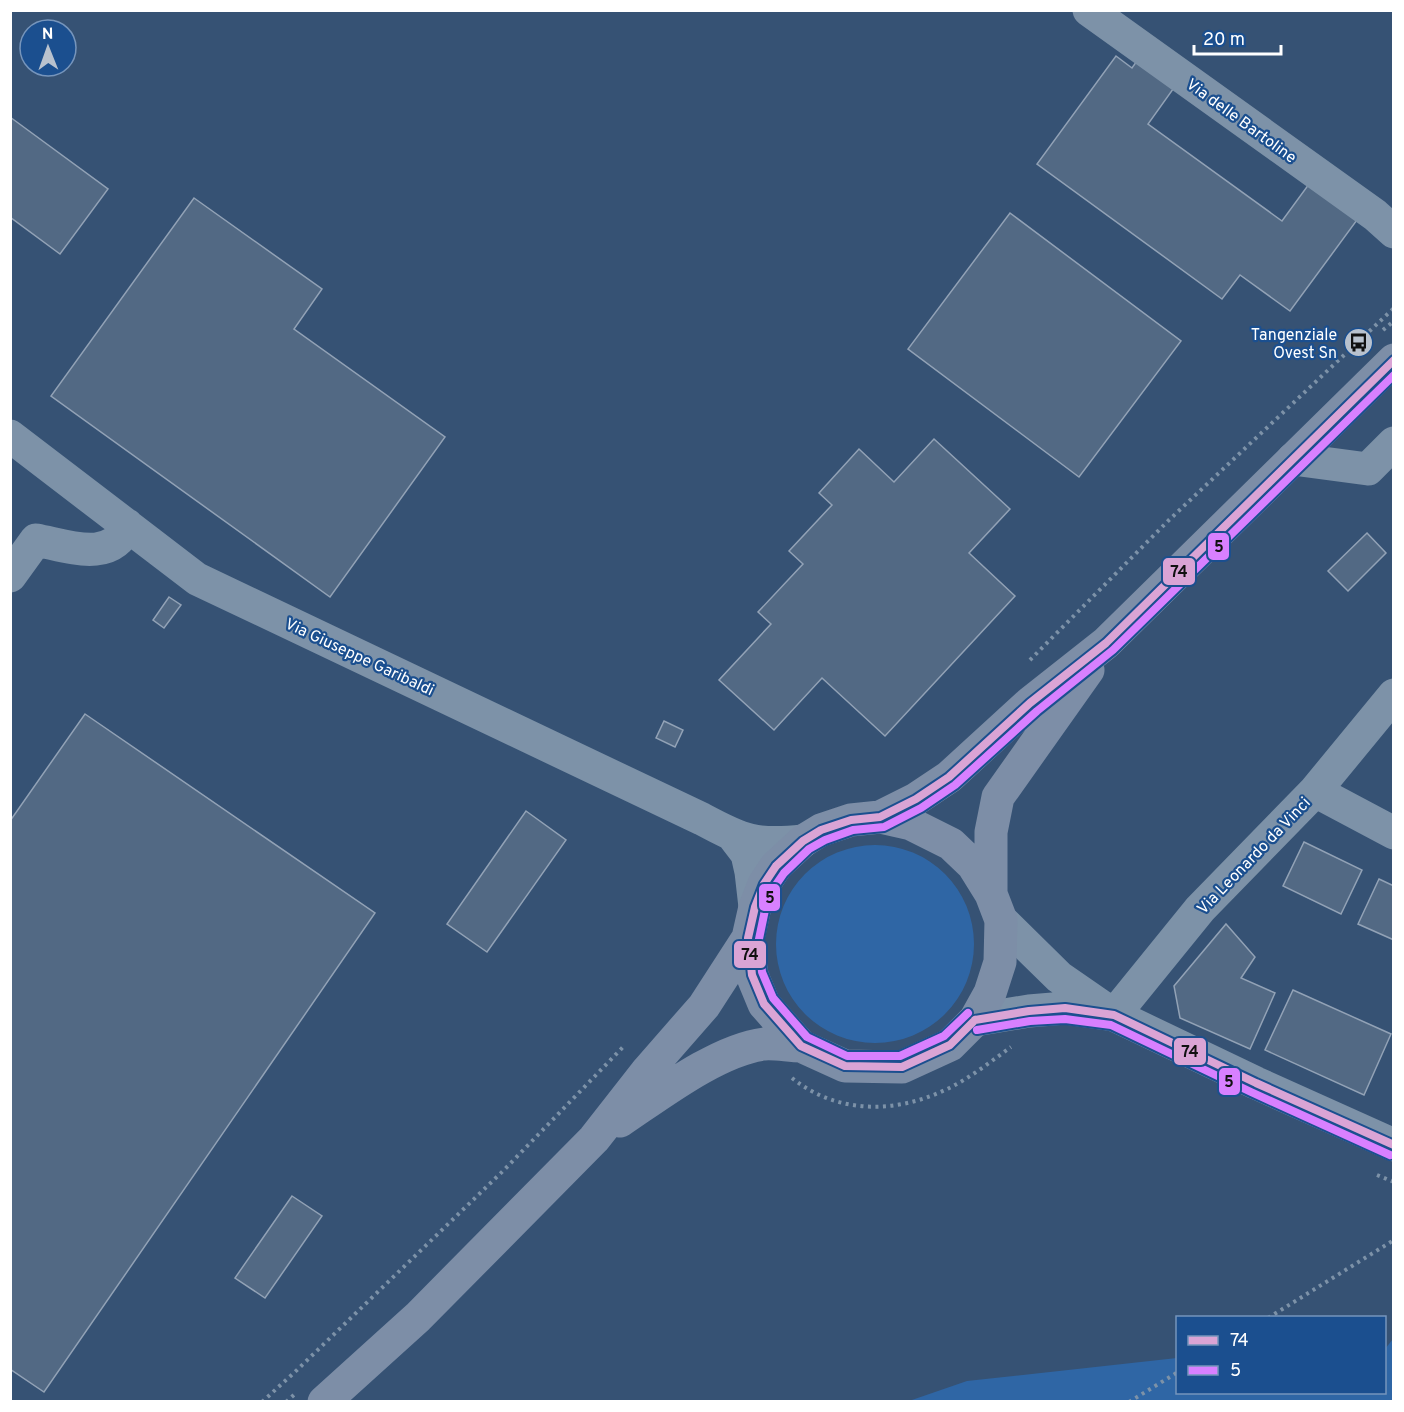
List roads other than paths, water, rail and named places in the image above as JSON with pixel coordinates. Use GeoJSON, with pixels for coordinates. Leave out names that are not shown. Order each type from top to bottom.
{"type":"FeatureCollection","features":[{"type":"Feature","properties":{"kind":"main road"},"geometry":{"type":"LineString","coordinates":[[880,817],[916,799],[949,777],[1030,703],[1106,644],[1394,360]]}},
{"type":"Feature","properties":{"kind":"main road"},"geometry":{"type":"LineString","coordinates":[[594,1139],[662,1093],[736,1051],[764,1044],[801,1046],[845,1066],[902,1067],[950,1045],[975,1020],[990,993],[1000,962],[991,832],[998,797],[1106,644]]}},
{"type":"Feature","properties":{"kind":"main road"},"geometry":{"type":"LineString","coordinates":[[324,1401],[418,1317],[594,1139],[648,1070],[704,1006],[751,923],[764,884],[776,866],[803,841],[821,830],[851,820],[880,817],[911,824],[951,844],[973,866],[996,907]]}},
{"type":"Feature","properties":{"kind":"main road"},"geometry":{"type":"LineString","coordinates":[[751,923],[752,975],[764,1004],[801,1046]]}},
{"type":"Feature","properties":{"kind":"street","name":"Via delle Bartoline"},"geometry":{"type":"LineString","coordinates":[[1089,10],[1375,215],[1394,232]]}},
{"type":"Feature","properties":{"kind":"street","name":"Via Giuseppe Garibaldi"},"geometry":{"type":"LineString","coordinates":[[10,436],[197,579],[691,814],[734,837],[772,844],[803,841]]}},
{"type":"Feature","properties":{"kind":"street"},"geometry":{"type":"LineString","coordinates":[[1293,459],[1368,469],[1394,443]]}},
{"type":"Feature","properties":{"kind":"street"},"geometry":{"type":"LineString","coordinates":[[10,576],[36,540],[96,550],[109,547],[124,533],[128,525]]}},
{"type":"Feature","properties":{"kind":"street","name":"Via Leonardo da Vinci"},"geometry":{"type":"LineString","coordinates":[[1113,1015],[1200,909],[1315,791],[1394,695]]}},
{"type":"Feature","properties":{"kind":"street"},"geometry":{"type":"LineString","coordinates":[[1315,791],[1394,833]]}},
{"type":"Feature","properties":{"kind":"street"},"geometry":{"type":"LineString","coordinates":[[734,837],[747,854],[751,923]]}},
{"type":"Feature","properties":{"kind":"street"},"geometry":{"type":"LineString","coordinates":[[996,907],[1059,977],[1113,1015],[1394,1145]]}},
{"type":"Feature","properties":{"kind":"street"},"geometry":{"type":"LineString","coordinates":[[975,1020],[1065,1008],[1113,1015]]}},
{"type":"Feature","properties":{"kind":"place","name":"Tangenziale Ovest Sn"},"geometry":{"type":"Point","coordinates":[1358,343]}}]}
